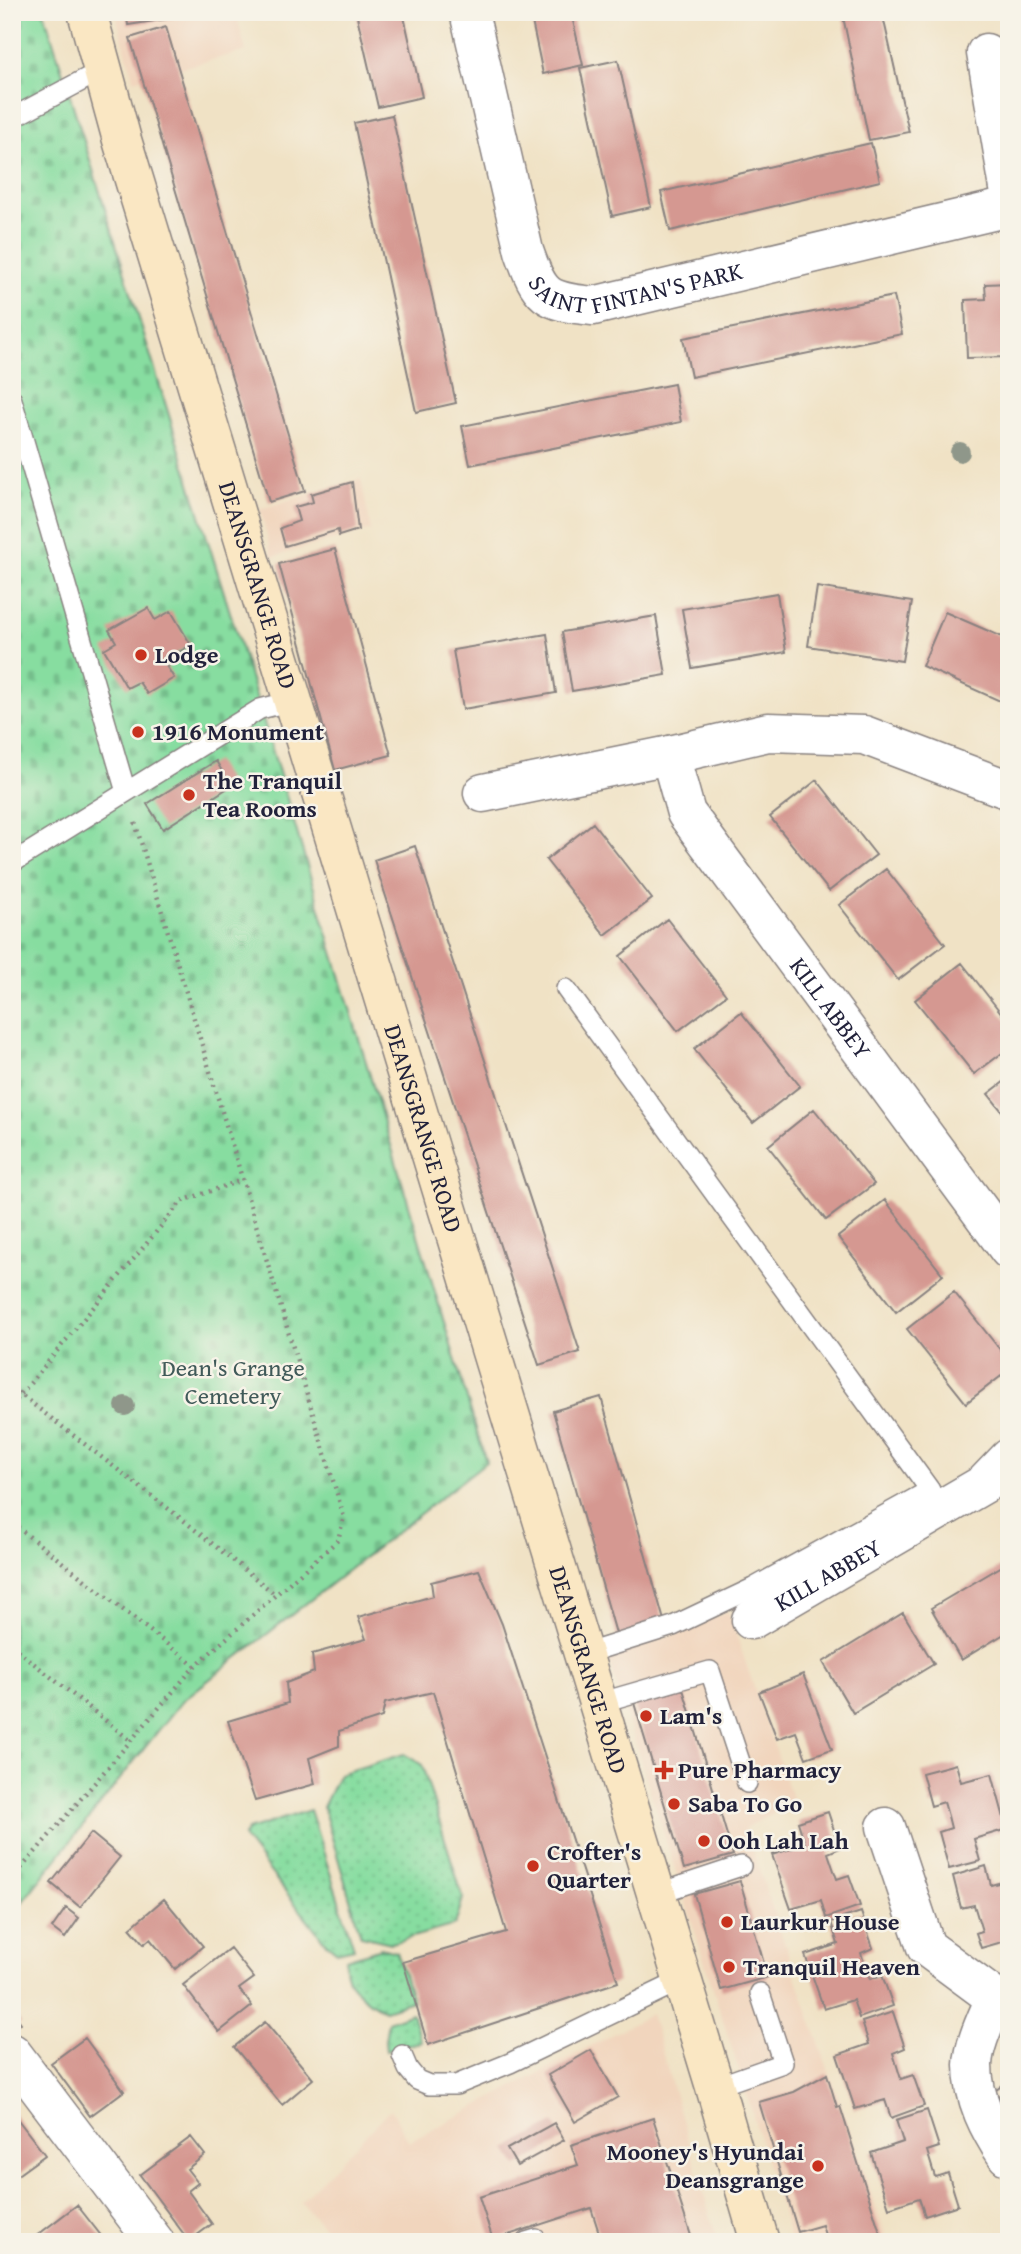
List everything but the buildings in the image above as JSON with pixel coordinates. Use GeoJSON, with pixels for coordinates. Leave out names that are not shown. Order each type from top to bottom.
{"type":"FeatureCollection","features":[{"type":"Feature","properties":{"kind":"main road","name":"DEANSGRANGE ROAD"},"geometry":{"type":"LineString","coordinates":[[87,12],[102,70],[292,701],[584,1654],[760,2242]]}},
{"type":"Feature","properties":{"kind":"street","name":"SAINT FINTAN'S PARK"},"geometry":{"type":"LineString","coordinates":[[469,12],[524,251],[532,275],[547,296],[569,303],[593,306],[1009,208]]}},
{"type":"Feature","properties":{"kind":"street"},"geometry":{"type":"LineString","coordinates":[[986,53],[1009,188]]}},
{"type":"Feature","properties":{"kind":"street"},"geometry":{"type":"LineString","coordinates":[[483,793],[768,732],[864,735],[1009,790]]}},
{"type":"Feature","properties":{"kind":"street","name":"KILL ABBEY"},"geometry":{"type":"LineString","coordinates":[[670,755],[687,813],[1009,1251]]}},
{"type":"Feature","properties":{"kind":"street","name":"KILL ABBEY"},"geometry":{"type":"LineString","coordinates":[[751,1620],[984,1484],[1009,1458]]}},
{"type":"Feature","properties":{"kind":"street"},"geometry":{"type":"LineString","coordinates":[[886,1827],[926,1947],[1002,1995],[979,2040],[973,2064],[976,2088],[986,2123],[1007,2156]]}},
{"type":"Feature","properties":{"kind":"street"},"geometry":{"type":"LineString","coordinates":[[12,2053],[155,2242]]}},
{"type":"Feature","properties":{"kind":"lane"},"geometry":{"type":"LineString","coordinates":[[12,118],[102,70]]}},
{"type":"Feature","properties":{"kind":"lane"},"geometry":{"type":"LineString","coordinates":[[12,400],[126,792]]}},
{"type":"Feature","properties":{"kind":"lane"},"geometry":{"type":"LineString","coordinates":[[12,863],[260,709],[292,701]]}},
{"type":"Feature","properties":{"kind":"lane"},"geometry":{"type":"LineString","coordinates":[[566,989],[930,1490],[753,1588],[673,1626],[584,1654]]}},
{"type":"Feature","properties":{"kind":"lane"},"geometry":{"type":"LineString","coordinates":[[598,1703],[710,1671],[747,1783]]}},
{"type":"Feature","properties":{"kind":"lane"},"geometry":{"type":"LineString","coordinates":[[656,1894],[741,1866]]}},
{"type":"Feature","properties":{"kind":"lane"},"geometry":{"type":"LineString","coordinates":[[401,2055],[417,2080],[439,2086],[456,2085],[499,2068],[682,1980]]}},
{"type":"Feature","properties":{"kind":"lane"},"geometry":{"type":"LineString","coordinates":[[715,2087],[783,2063],[760,1993]]}},
{"type":"Feature","properties":{"kind":"lane"},"geometry":{"type":"LineString","coordinates":[[526,2242],[536,2239],[538,2242]]}},
{"type":"Feature","properties":{"kind":"path"},"geometry":{"type":"LineString","coordinates":[[12,1879],[195,1666],[338,1540],[344,1517],[126,792]]}},
{"type":"Feature","properties":{"kind":"path"},"geometry":{"type":"LineString","coordinates":[[12,1405],[182,1201],[242,1180]]}},
{"type":"Feature","properties":{"kind":"path"},"geometry":{"type":"LineString","coordinates":[[12,1388],[276,1595]]}},
{"type":"Feature","properties":{"kind":"path"},"geometry":{"type":"LineString","coordinates":[[12,1523],[195,1666]]}},
{"type":"Feature","properties":{"kind":"path"},"geometry":{"type":"LineString","coordinates":[[12,1646],[130,1740]]}},
{"type":"Feature","properties":{"kind":"shaded area"},"geometry":{"type":"Polygon","coordinates":[[[115,12],[264,12],[264,15],[238,21],[246,51],[134,80],[115,12]]]}},
{"type":"Feature","properties":{"kind":"shaded area"},"geometry":{"type":"Polygon","coordinates":[[[361,479],[371,530],[272,557],[260,509],[361,479]]]}},
{"type":"Feature","properties":{"kind":"shaded area"},"geometry":{"type":"Polygon","coordinates":[[[728,1611],[793,1801],[745,1829],[888,2242],[791,2242],[608,1657],[677,1634],[728,1611]]]}},
{"type":"Feature","properties":{"kind":"shaded area"},"geometry":{"type":"Polygon","coordinates":[[[651,2014],[718,2242],[338,2242],[300,2202],[391,2109],[409,2142],[651,2014]]]}},
{"type":"Feature","properties":{"kind":"green space","name":"Dean's Grange Cemetery"},"geometry":{"type":"Polygon","coordinates":[[[12,12],[44,12],[260,709],[486,1462],[182,1701],[12,1915],[12,12]]]}},
{"type":"Feature","properties":{"kind":"green space"},"geometry":{"type":"Polygon","coordinates":[[[404,1754],[422,1765],[463,1898],[455,1925],[391,1943],[361,1936],[323,1807],[339,1774],[404,1754]]]}},
{"type":"Feature","properties":{"kind":"green space"},"geometry":{"type":"Polygon","coordinates":[[[310,1810],[354,1948],[337,1952],[326,1943],[243,1837],[248,1830],[310,1810]]]}},
{"type":"Feature","properties":{"kind":"green space"},"geometry":{"type":"Polygon","coordinates":[[[381,1948],[397,1952],[412,2001],[385,2010],[356,1990],[345,1967],[346,1959],[381,1948]]]}},
{"type":"Feature","properties":{"kind":"green space"},"geometry":{"type":"Polygon","coordinates":[[[412,2013],[421,2042],[386,2051],[388,2022],[412,2013]]]}},
{"type":"Feature","properties":{"kind":"place","name":"Lodge"},"geometry":{"type":"Point","coordinates":[141,655]}},
{"type":"Feature","properties":{"kind":"place","name":"1916 Monument"},"geometry":{"type":"Point","coordinates":[138,732]}},
{"type":"Feature","properties":{"kind":"place","name":"The Tranquil Tea Rooms"},"geometry":{"type":"Point","coordinates":[189,795]}},
{"type":"Feature","properties":{"kind":"place","name":"Lam's"},"geometry":{"type":"Point","coordinates":[646,1716]}},
{"type":"Feature","properties":{"kind":"place","name":"Pure Pharmacy"},"geometry":{"type":"Point","coordinates":[664,1770]}},
{"type":"Feature","properties":{"kind":"place","name":"Saba To Go"},"geometry":{"type":"Point","coordinates":[674,1804]}},
{"type":"Feature","properties":{"kind":"place","name":"Ooh Lah Lah"},"geometry":{"type":"Point","coordinates":[704,1841]}},
{"type":"Feature","properties":{"kind":"place","name":"Crofter's Quarter"},"geometry":{"type":"Point","coordinates":[533,1866]}},
{"type":"Feature","properties":{"kind":"place","name":"Laurkur House"},"geometry":{"type":"Point","coordinates":[727,1922]}},
{"type":"Feature","properties":{"kind":"place","name":"Tranquil Heaven"},"geometry":{"type":"Point","coordinates":[729,1967]}},
{"type":"Feature","properties":{"kind":"place","name":"Mooney's Hyundai Deansgrange"},"geometry":{"type":"Point","coordinates":[818,2166]}}]}
